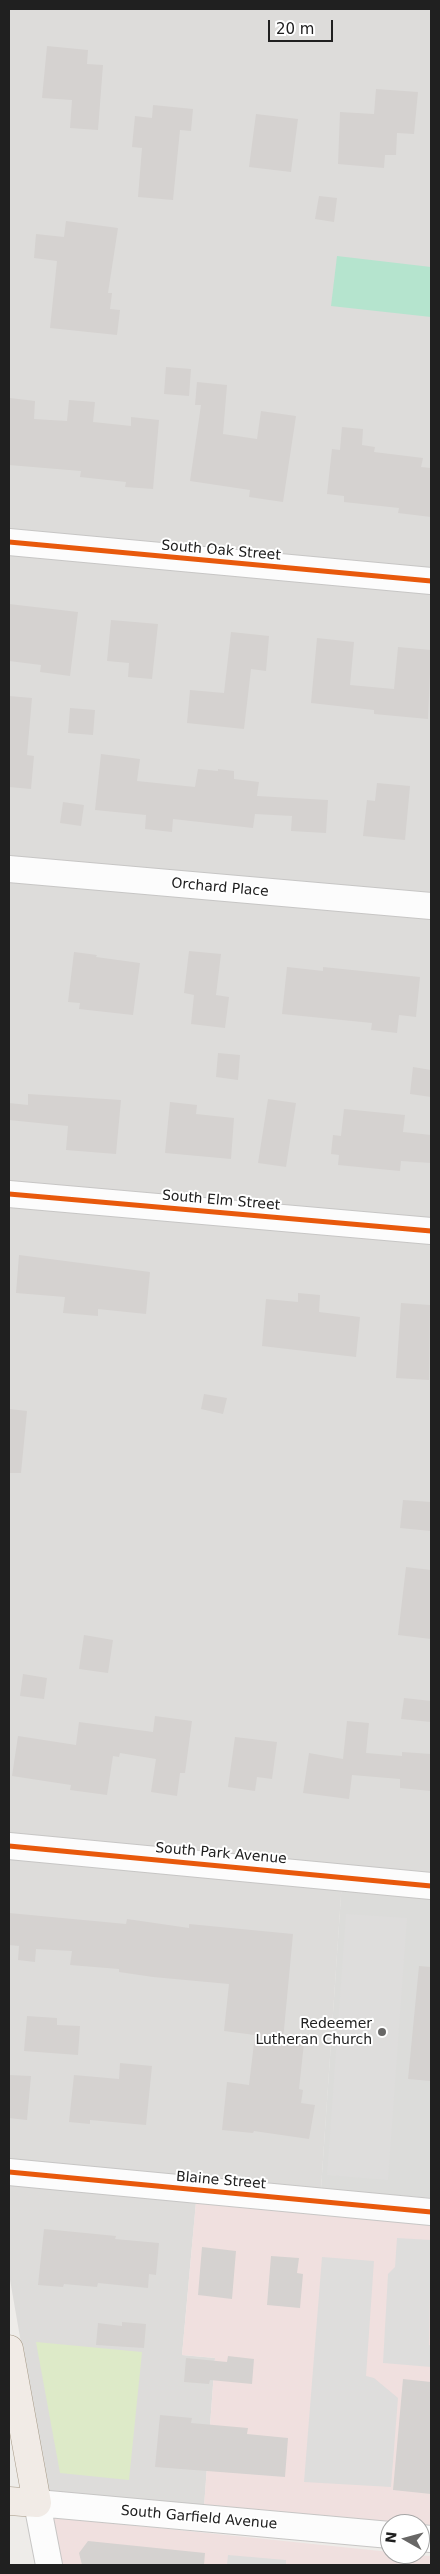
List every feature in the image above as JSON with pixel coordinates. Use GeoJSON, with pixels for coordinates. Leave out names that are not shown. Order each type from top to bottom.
{"type":"FeatureCollection","features":[{"type":"Feature","properties":{"kind":"main road"},"geometry":{"type":"LineString","coordinates":[[9,2349],[37,2503]]}},
{"type":"Feature","properties":{"kind":"main road","name":"South Garfield Avenue"},"geometry":{"type":"LineString","coordinates":[[9,2501],[37,2503]]}},
{"type":"Feature","properties":{"kind":"street","name":"South Oak Street"},"geometry":{"type":"LineString","coordinates":[[9,542],[431,581]]}},
{"type":"Feature","properties":{"kind":"street","name":"Orchard Place"},"geometry":{"type":"LineString","coordinates":[[9,869],[431,906]]}},
{"type":"Feature","properties":{"kind":"street","name":"South Elm Street"},"geometry":{"type":"LineString","coordinates":[[9,1194],[431,1232]]}},
{"type":"Feature","properties":{"kind":"street","name":"South Park Avenue"},"geometry":{"type":"LineString","coordinates":[[9,1846],[431,1886]]}},
{"type":"Feature","properties":{"kind":"street","name":"Blaine Street"},"geometry":{"type":"LineString","coordinates":[[9,2172],[431,2212]]}},
{"type":"Feature","properties":{"kind":"street","name":"South Garfield Avenue"},"geometry":{"type":"LineString","coordinates":[[37,2503],[380,2534]]}},
{"type":"Feature","properties":{"kind":"street"},"geometry":{"type":"LineString","coordinates":[[37,2503],[49,2565]]}},
{"type":"Feature","properties":{"kind":"shaded area"},"geometry":{"type":"Polygon","coordinates":[[[9,9],[431,9],[431,1874],[343,1867],[321,2189],[196,2202],[182,2355],[215,2358],[204,2507],[47,2492],[9,2274],[9,9]]]}},
{"type":"Feature","properties":{"kind":"shaded area","name":"Redeemer Lutheran Church"},"geometry":{"type":"Polygon","coordinates":[[[343,1866],[431,1874],[431,2198],[321,2189],[343,1866]]]}},
{"type":"Feature","properties":{"kind":"shaded area"},"geometry":{"type":"Polygon","coordinates":[[[346,1914],[407,1918],[388,2180],[327,2175],[346,1914]]]}},
{"type":"Feature","properties":{"kind":"shaded area"},"geometry":{"type":"Polygon","coordinates":[[[196,2202],[431,2222],[431,2528],[430,2514],[380,2514],[380,2523],[204,2507],[215,2358],[182,2355],[196,2202]]]}},
{"type":"Feature","properties":{"kind":"shaded area"},"geometry":{"type":"Polygon","coordinates":[[[397,2238],[431,2240],[429,2345],[431,2346],[431,2367],[383,2363],[388,2274],[395,2267],[397,2238]]]}},
{"type":"Feature","properties":{"kind":"shaded area"},"geometry":{"type":"Polygon","coordinates":[[[322,2257],[374,2261],[366,2376],[374,2378],[398,2398],[391,2487],[304,2482],[322,2257]]]}},
{"type":"Feature","properties":{"kind":"shaded area"},"geometry":{"type":"Polygon","coordinates":[[[53,2517],[380,2551],[380,2564],[430,2564],[431,2556],[431,2565],[62,2565],[53,2517]]]}},
{"type":"Feature","properties":{"kind":"shaded area"},"geometry":{"type":"Polygon","coordinates":[[[228,2555],[286,2560],[286,2565],[227,2565],[228,2555]]]}},
{"type":"Feature","properties":{"kind":"green space"},"geometry":{"type":"Polygon","coordinates":[[[337,256],[431,267],[431,317],[331,306],[337,256]]]}},
{"type":"Feature","properties":{"kind":"green space"},"geometry":{"type":"Polygon","coordinates":[[[36,2342],[142,2352],[129,2480],[60,2473],[36,2342]]]}},
{"type":"Feature","properties":{"kind":"building"},"geometry":{"type":"Polygon","coordinates":[[[47,46],[88,50],[87,64],[103,65],[98,130],[70,128],[72,100],[42,98],[47,46]]]}},
{"type":"Feature","properties":{"kind":"building"},"geometry":{"type":"Polygon","coordinates":[[[376,89],[418,92],[414,134],[397,133],[396,155],[385,155],[384,168],[338,164],[340,112],[374,114],[376,89]]]}},
{"type":"Feature","properties":{"kind":"building"},"geometry":{"type":"Polygon","coordinates":[[[153,105],[193,109],[191,131],[180,130],[173,200],[138,197],[142,148],[132,147],[135,116],[152,118],[153,105]]]}},
{"type":"Feature","properties":{"kind":"building"},"geometry":{"type":"Polygon","coordinates":[[[256,114],[298,119],[291,172],[249,167],[256,114]]]}},
{"type":"Feature","properties":{"kind":"building"},"geometry":{"type":"Polygon","coordinates":[[[319,196],[337,198],[334,222],[315,219],[319,196]]]}},
{"type":"Feature","properties":{"kind":"building"},"geometry":{"type":"Polygon","coordinates":[[[66,221],[118,228],[108,293],[112,293],[110,309],[120,310],[117,335],[50,328],[57,261],[34,258],[36,234],[64,237],[66,221]]]}},
{"type":"Feature","properties":{"kind":"building"},"geometry":{"type":"Polygon","coordinates":[[[166,367],[191,369],[189,396],[164,394],[166,367]]]}},
{"type":"Feature","properties":{"kind":"building"},"geometry":{"type":"Polygon","coordinates":[[[197,382],[227,385],[223,434],[257,439],[261,411],[296,416],[283,502],[249,497],[250,490],[190,481],[201,405],[195,405],[197,382]]]}},
{"type":"Feature","properties":{"kind":"building"},"geometry":{"type":"Polygon","coordinates":[[[10,398],[35,401],[34,419],[67,421],[69,400],[95,402],[93,422],[131,426],[131,417],[159,420],[153,489],[125,487],[126,482],[80,477],[81,471],[9,465],[10,398]]]}},
{"type":"Feature","properties":{"kind":"building"},"geometry":{"type":"Polygon","coordinates":[[[342,427],[363,429],[362,445],[375,447],[374,452],[423,458],[421,467],[431,468],[431,517],[398,513],[399,508],[344,502],[344,496],[327,494],[332,449],[340,450],[342,427]]]}},
{"type":"Feature","properties":{"kind":"building"},"geometry":{"type":"Polygon","coordinates":[[[9,604],[78,612],[70,676],[40,672],[41,665],[9,661],[9,604]]]}},
{"type":"Feature","properties":{"kind":"building"},"geometry":{"type":"Polygon","coordinates":[[[111,620],[158,624],[152,679],[128,677],[129,663],[107,661],[111,620]]]}},
{"type":"Feature","properties":{"kind":"building"},"geometry":{"type":"Polygon","coordinates":[[[231,632],[269,636],[266,671],[251,669],[244,729],[187,723],[190,690],[224,693],[231,632]]]}},
{"type":"Feature","properties":{"kind":"building"},"geometry":{"type":"Polygon","coordinates":[[[317,638],[354,642],[350,685],[394,689],[398,647],[431,650],[428,719],[374,714],[374,710],[311,703],[317,638]]]}},
{"type":"Feature","properties":{"kind":"building"},"geometry":{"type":"Polygon","coordinates":[[[9,696],[32,698],[27,755],[34,756],[31,789],[9,787],[9,696]]]}},
{"type":"Feature","properties":{"kind":"building"},"geometry":{"type":"Polygon","coordinates":[[[70,708],[95,710],[93,735],[68,733],[70,708]]]}},
{"type":"Feature","properties":{"kind":"building"},"geometry":{"type":"Polygon","coordinates":[[[101,754],[140,759],[137,781],[195,787],[198,769],[218,771],[218,769],[234,771],[234,779],[259,782],[257,796],[328,800],[326,833],[291,831],[292,816],[255,814],[253,828],[173,819],[172,832],[145,829],[146,815],[95,810],[101,754]]]}},
{"type":"Feature","properties":{"kind":"building"},"geometry":{"type":"Polygon","coordinates":[[[377,783],[410,786],[405,840],[363,836],[367,800],[375,801],[377,783]]]}},
{"type":"Feature","properties":{"kind":"building"},"geometry":{"type":"Polygon","coordinates":[[[63,802],[84,805],[81,826],[60,823],[63,802]]]}},
{"type":"Feature","properties":{"kind":"building"},"geometry":{"type":"Polygon","coordinates":[[[189,951],[221,954],[216,995],[229,997],[225,1028],[191,1024],[194,995],[184,993],[189,951]]]}},
{"type":"Feature","properties":{"kind":"building"},"geometry":{"type":"Polygon","coordinates":[[[74,952],[140,963],[133,1015],[79,1009],[80,1003],[68,1002],[74,952]]]}},
{"type":"Feature","properties":{"kind":"building"},"geometry":{"type":"Polygon","coordinates":[[[287,967],[323,971],[323,967],[420,977],[416,1017],[399,1015],[397,1033],[371,1030],[372,1023],[282,1014],[287,967]]]}},
{"type":"Feature","properties":{"kind":"building"},"geometry":{"type":"Polygon","coordinates":[[[218,1053],[240,1055],[238,1080],[216,1077],[218,1053]]]}},
{"type":"Feature","properties":{"kind":"building"},"geometry":{"type":"Polygon","coordinates":[[[413,1067],[431,1070],[431,1097],[410,1094],[413,1067]]]}},
{"type":"Feature","properties":{"kind":"building"},"geometry":{"type":"Polygon","coordinates":[[[28,1094],[121,1100],[116,1154],[66,1150],[68,1126],[9,1120],[9,1103],[28,1105],[28,1094]]]}},
{"type":"Feature","properties":{"kind":"building"},"geometry":{"type":"Polygon","coordinates":[[[268,1099],[296,1103],[286,1167],[258,1163],[268,1099]]]}},
{"type":"Feature","properties":{"kind":"building"},"geometry":{"type":"Polygon","coordinates":[[[170,1102],[197,1105],[196,1114],[234,1118],[231,1159],[165,1153],[170,1102]]]}},
{"type":"Feature","properties":{"kind":"building"},"geometry":{"type":"Polygon","coordinates":[[[344,1109],[405,1115],[403,1132],[431,1135],[431,1163],[401,1161],[400,1171],[338,1165],[339,1155],[331,1154],[333,1135],[341,1136],[344,1109]]]}},
{"type":"Feature","properties":{"kind":"building"},"geometry":{"type":"Polygon","coordinates":[[[19,1255],[150,1272],[146,1314],[98,1309],[98,1316],[63,1313],[65,1297],[16,1293],[19,1255]]]}},
{"type":"Feature","properties":{"kind":"building"},"geometry":{"type":"Polygon","coordinates":[[[298,1293],[320,1295],[319,1312],[360,1317],[356,1357],[262,1346],[266,1299],[298,1302],[298,1293]]]}},
{"type":"Feature","properties":{"kind":"building"},"geometry":{"type":"Polygon","coordinates":[[[401,1303],[430,1305],[429,1380],[396,1378],[401,1303]]]}},
{"type":"Feature","properties":{"kind":"building"},"geometry":{"type":"Polygon","coordinates":[[[204,1394],[227,1398],[223,1414],[201,1409],[204,1394]]]}},
{"type":"Feature","properties":{"kind":"building"},"geometry":{"type":"Polygon","coordinates":[[[9,1409],[27,1411],[21,1473],[9,1473],[9,1409]]]}},
{"type":"Feature","properties":{"kind":"building"},"geometry":{"type":"Polygon","coordinates":[[[403,1500],[431,1502],[431,1531],[400,1528],[403,1500]]]}},
{"type":"Feature","properties":{"kind":"building"},"geometry":{"type":"Polygon","coordinates":[[[406,1567],[431,1570],[431,1639],[398,1635],[406,1567]]]}},
{"type":"Feature","properties":{"kind":"building"},"geometry":{"type":"Polygon","coordinates":[[[84,1635],[113,1640],[108,1673],[79,1669],[84,1635]]]}},
{"type":"Feature","properties":{"kind":"building"},"geometry":{"type":"Polygon","coordinates":[[[23,1674],[47,1678],[44,1699],[20,1696],[23,1674]]]}},
{"type":"Feature","properties":{"kind":"building"},"geometry":{"type":"Polygon","coordinates":[[[404,1698],[431,1701],[431,1722],[401,1719],[404,1698]]]}},
{"type":"Feature","properties":{"kind":"building"},"geometry":{"type":"Polygon","coordinates":[[[155,1716],[192,1721],[185,1773],[180,1773],[177,1796],[151,1792],[156,1759],[120,1753],[119,1757],[113,1756],[107,1795],[70,1790],[71,1785],[12,1776],[18,1736],[76,1745],[79,1722],[153,1732],[155,1716]]]}},
{"type":"Feature","properties":{"kind":"building"},"geometry":{"type":"Polygon","coordinates":[[[347,1721],[369,1723],[366,1753],[402,1756],[402,1752],[431,1754],[431,1791],[400,1788],[400,1779],[352,1775],[349,1799],[303,1793],[309,1753],[343,1759],[347,1721]]]}},
{"type":"Feature","properties":{"kind":"building"},"geometry":{"type":"Polygon","coordinates":[[[235,1737],[277,1742],[272,1779],[257,1777],[255,1791],[228,1787],[235,1737]]]}},
{"type":"Feature","properties":{"kind":"building"},"geometry":{"type":"Polygon","coordinates":[[[9,1913],[126,1924],[127,1919],[189,1928],[189,1924],[293,1934],[283,2040],[304,2043],[299,2089],[303,2090],[301,2103],[315,2105],[309,2139],[254,2131],[253,2133],[222,2130],[227,2082],[249,2085],[255,2035],[224,2031],[229,1984],[153,1977],[119,1972],[119,1969],[70,1965],[72,1951],[36,1949],[35,1962],[18,1960],[19,1946],[9,1945],[9,1913]]]}},
{"type":"Feature","properties":{"kind":"building","name":"Redeemer Lutheran Church"},"geometry":{"type":"Polygon","coordinates":[[[419,1966],[431,1967],[431,2081],[408,2079],[419,1966]]]}},
{"type":"Feature","properties":{"kind":"building"},"geometry":{"type":"Polygon","coordinates":[[[27,2016],[57,2018],[57,2025],[80,2026],[78,2055],[24,2051],[27,2016]]]}},
{"type":"Feature","properties":{"kind":"building"},"geometry":{"type":"Polygon","coordinates":[[[120,2063],[152,2066],[146,2125],[90,2120],[90,2124],[69,2122],[74,2075],[119,2079],[120,2063]]]}},
{"type":"Feature","properties":{"kind":"building"},"geometry":{"type":"Polygon","coordinates":[[[9,2075],[31,2076],[27,2120],[9,2118],[9,2075]]]}},
{"type":"Feature","properties":{"kind":"building"},"geometry":{"type":"Polygon","coordinates":[[[44,2229],[116,2236],[115,2239],[159,2243],[156,2275],[149,2274],[148,2288],[98,2283],[97,2287],[64,2284],[63,2287],[38,2285],[44,2229]]]}},
{"type":"Feature","properties":{"kind":"building"},"geometry":{"type":"Polygon","coordinates":[[[202,2247],[236,2251],[232,2299],[198,2295],[202,2247]]]}},
{"type":"Feature","properties":{"kind":"building"},"geometry":{"type":"Polygon","coordinates":[[[271,2256],[299,2258],[297,2273],[303,2274],[300,2308],[267,2305],[271,2256]]]}},
{"type":"Feature","properties":{"kind":"building"},"geometry":{"type":"Polygon","coordinates":[[[122,2322],[146,2324],[144,2348],[96,2345],[98,2323],[122,2326],[122,2322]]]}},
{"type":"Feature","properties":{"kind":"building"},"geometry":{"type":"Polygon","coordinates":[[[228,2356],[254,2359],[252,2384],[210,2380],[209,2384],[184,2382],[186,2358],[227,2362],[228,2356]]]}},
{"type":"Feature","properties":{"kind":"building"},"geometry":{"type":"Polygon","coordinates":[[[403,2379],[431,2382],[431,2494],[393,2490],[403,2379]]]}},
{"type":"Feature","properties":{"kind":"building"},"geometry":{"type":"Polygon","coordinates":[[[160,2415],[192,2418],[191,2423],[248,2428],[247,2434],[288,2438],[285,2477],[155,2467],[160,2415]]]}},
{"type":"Feature","properties":{"kind":"building"},"geometry":{"type":"Polygon","coordinates":[[[88,2541],[205,2553],[204,2565],[82,2565],[79,2553],[88,2541]]]}},
{"type":"Feature","properties":{"kind":"cycle path"},"geometry":{"type":"LineString","coordinates":[[9,542],[431,581]]}},
{"type":"Feature","properties":{"kind":"cycle path"},"geometry":{"type":"LineString","coordinates":[[9,1194],[431,1231]]}},
{"type":"Feature","properties":{"kind":"cycle path"},"geometry":{"type":"LineString","coordinates":[[9,1846],[431,1886]]}},
{"type":"Feature","properties":{"kind":"cycle path"},"geometry":{"type":"LineString","coordinates":[[9,2172],[431,2212]]}},
{"type":"Feature","properties":{"kind":"place","name":"Redeemer Lutheran Church"},"geometry":{"type":"Point","coordinates":[382,2032]}}]}
